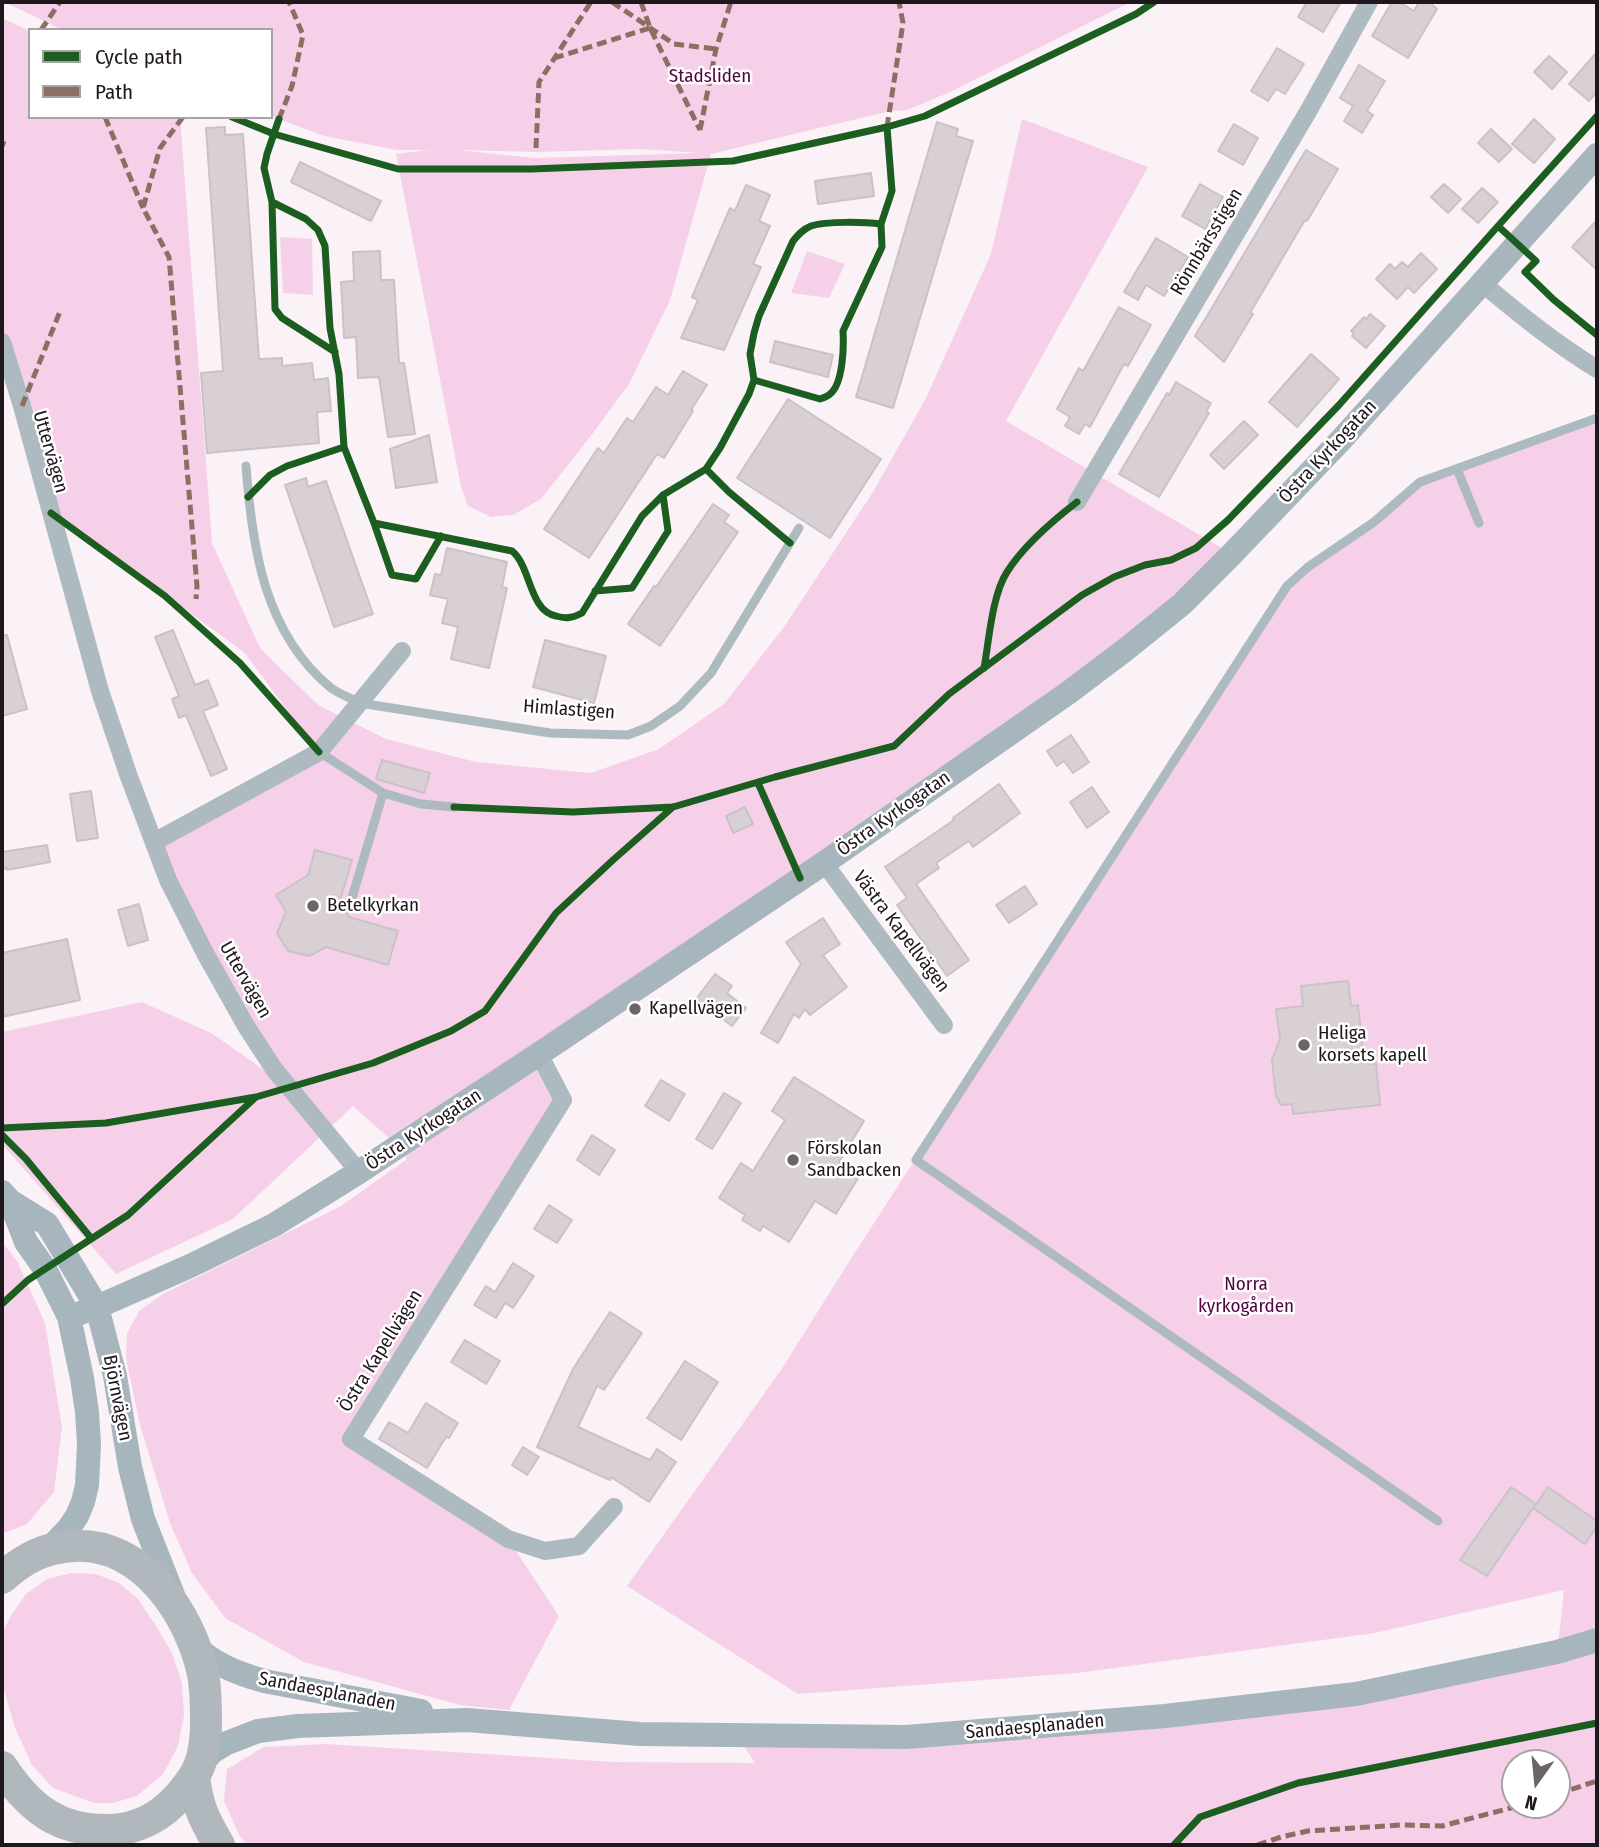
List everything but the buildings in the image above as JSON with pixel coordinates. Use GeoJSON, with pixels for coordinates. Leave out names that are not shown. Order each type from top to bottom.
{"type":"FeatureCollection","features":[{"type":"Feature","properties":{"kind":"highway"},"geometry":{"type":"LineString","coordinates":[[2,1558],[62,1547],[105,1549],[130,1560],[161,1588],[189,1633],[202,1673],[206,1703],[206,1738],[196,1772],[197,1800],[202,1816],[219,1845]]}},
{"type":"Feature","properties":{"kind":"highway"},"geometry":{"type":"LineString","coordinates":[[2,1578],[13,1568],[43,1552]]}},
{"type":"Feature","properties":{"kind":"highway"},"geometry":{"type":"LineString","coordinates":[[2,1767],[18,1791],[58,1821],[93,1835],[145,1845]]}},
{"type":"Feature","properties":{"kind":"highway"},"geometry":{"type":"LineString","coordinates":[[93,1835],[126,1828],[155,1817],[169,1807],[196,1772]]}},
{"type":"Feature","properties":{"kind":"street","name":"Rönnbärsstigen"},"geometry":{"type":"LineString","coordinates":[[1077,502],[1309,110],[1369,2]]}},
{"type":"Feature","properties":{"kind":"street","name":"Östra Kyrkogatan"},"geometry":{"type":"LineString","coordinates":[[69,1317],[190,1266],[274,1225],[359,1172],[824,863],[1068,693],[1182,604],[1341,440],[1597,155]]}},
{"type":"Feature","properties":{"kind":"street"},"geometry":{"type":"LineString","coordinates":[[1482,283],[1572,353],[1597,369]]}},
{"type":"Feature","properties":{"kind":"street","name":"Uttervägen"},"geometry":{"type":"LineString","coordinates":[[2,342],[100,691],[168,880],[205,953],[274,1069],[359,1172]]}},
{"type":"Feature","properties":{"kind":"street"},"geometry":{"type":"LineString","coordinates":[[154,842],[318,752],[402,651]]}},
{"type":"Feature","properties":{"kind":"street","name":"Västra Kapellvägen"},"geometry":{"type":"LineString","coordinates":[[824,863],[944,1025]]}},
{"type":"Feature","properties":{"kind":"street","name":"Östra Kapellvägen"},"geometry":{"type":"LineString","coordinates":[[539,1054],[563,1100],[351,1439],[508,1539],[545,1551],[579,1546],[614,1507]]}},
{"type":"Feature","properties":{"kind":"street","name":"Björnvägen"},"geometry":{"type":"LineString","coordinates":[[6,1197],[47,1224],[97,1307],[115,1376],[130,1466],[143,1519],[189,1633]]}},
{"type":"Feature","properties":{"kind":"street","name":"Björnvägen"},"geometry":{"type":"LineString","coordinates":[[6,1197],[26,1242],[45,1269],[69,1317],[87,1412],[89,1444],[87,1485],[83,1502],[77,1516],[43,1552]]}},
{"type":"Feature","properties":{"kind":"street","name":"Sandaesplanaden"},"geometry":{"type":"LineString","coordinates":[[189,1633],[210,1659],[228,1670],[264,1681],[467,1720],[640,1734],[906,1737],[1165,1716],[1356,1694],[1557,1652],[1597,1640]]}},
{"type":"Feature","properties":{"kind":"street","name":"Sandaesplanaden"},"geometry":{"type":"LineString","coordinates":[[196,1772],[212,1752],[258,1731],[298,1726],[467,1720]]}},
{"type":"Feature","properties":{"kind":"lane"},"geometry":{"type":"LineString","coordinates":[[1438,1521],[916,1160],[1287,586],[1308,567],[1374,522],[1420,482],[1597,418]]}},
{"type":"Feature","properties":{"kind":"lane","name":"Himlastigen"},"geometry":{"type":"LineString","coordinates":[[246,466],[258,562],[272,608],[293,644],[316,673],[334,690],[360,703],[550,733],[628,735],[652,726],[680,706],[711,673],[799,528]]}},
{"type":"Feature","properties":{"kind":"lane"},"geometry":{"type":"LineString","coordinates":[[1457,469],[1479,523]]}},
{"type":"Feature","properties":{"kind":"lane"},"geometry":{"type":"LineString","coordinates":[[318,752],[383,793],[421,804],[454,807]]}},
{"type":"Feature","properties":{"kind":"lane"},"geometry":{"type":"LineString","coordinates":[[352,898],[383,793]]}},
{"type":"Feature","properties":{"kind":"green space","name":"Stadsliden"},"geometry":{"type":"Polygon","coordinates":[[[4,2],[1131,2],[948,93],[907,110],[886,112],[711,154],[670,300],[629,384],[541,499],[513,515],[491,517],[468,506],[461,487],[396,154],[430,150],[397,150],[324,136],[273,117],[273,28],[59,28],[4,2]],[[640,149],[537,152],[457,150],[535,158],[700,153],[640,149]]]}},
{"type":"Feature","properties":{"kind":"green space"},"geometry":{"type":"Polygon","coordinates":[[[2,18],[28,30],[28,119],[180,119],[212,543],[260,648],[318,705],[386,739],[476,762],[591,773],[659,749],[724,704],[784,627],[873,492],[925,400],[991,254],[1022,119],[1148,167],[1006,421],[1232,554],[1182,604],[540,1054],[563,1100],[351,1438],[508,1539],[559,1616],[509,1710],[460,1705],[304,1662],[225,1618],[192,1573],[170,1523],[140,1425],[126,1358],[127,1334],[139,1311],[163,1294],[341,1206],[407,1159],[399,1147],[353,1106],[233,1219],[116,1274],[2,1144],[2,1032],[142,1002],[213,1034],[288,1087],[154,842],[318,752],[244,652],[51,513],[2,342],[2,18]]]}},
{"type":"Feature","properties":{"kind":"green space"},"geometry":{"type":"Polygon","coordinates":[[[280,237],[312,239],[313,295],[283,293],[280,237]]]}},
{"type":"Feature","properties":{"kind":"green space"},"geometry":{"type":"Polygon","coordinates":[[[807,251],[845,264],[829,298],[791,293],[807,251]]]}},
{"type":"Feature","properties":{"kind":"green space","name":"Norra kyrkogården"},"geometry":{"type":"Polygon","coordinates":[[[1597,418],[1597,1845],[247,1845],[239,1835],[224,1801],[227,1769],[264,1747],[326,1744],[614,1762],[755,1763],[737,1735],[1165,1716],[1557,1652],[1564,1590],[1375,1633],[1077,1673],[798,1694],[627,1586],[781,1370],[1287,586],[1420,482],[1597,418]]]}},
{"type":"Feature","properties":{"kind":"green space"},"geometry":{"type":"Polygon","coordinates":[[[2,1242],[17,1261],[45,1323],[62,1427],[54,1492],[27,1524],[2,1534],[2,1242]]]}},
{"type":"Feature","properties":{"kind":"green space"},"geometry":{"type":"Polygon","coordinates":[[[71,1573],[96,1574],[119,1583],[138,1599],[172,1653],[182,1683],[184,1715],[178,1746],[163,1774],[137,1796],[113,1803],[94,1803],[53,1788],[32,1765],[15,1728],[2,1683],[2,1633],[12,1614],[26,1594],[47,1579],[71,1573]]]}},
{"type":"Feature","properties":{"kind":"marked path"},"geometry":{"type":"LineString","coordinates":[[42,28],[60,2]]}},
{"type":"Feature","properties":{"kind":"marked path"},"geometry":{"type":"LineString","coordinates":[[279,119],[292,86],[303,35],[289,2]]}},
{"type":"Feature","properties":{"kind":"marked path"},"geometry":{"type":"LineString","coordinates":[[536,148],[539,82],[591,2]]}},
{"type":"Feature","properties":{"kind":"marked path"},"geometry":{"type":"LineString","coordinates":[[612,2],[674,44],[716,49]]}},
{"type":"Feature","properties":{"kind":"marked path"},"geometry":{"type":"LineString","coordinates":[[641,2],[650,28],[700,130]]}},
{"type":"Feature","properties":{"kind":"marked path"},"geometry":{"type":"LineString","coordinates":[[700,130],[716,49],[731,2]]}},
{"type":"Feature","properties":{"kind":"marked path"},"geometry":{"type":"LineString","coordinates":[[887,127],[903,23],[899,2]]}},
{"type":"Feature","properties":{"kind":"marked path"},"geometry":{"type":"LineString","coordinates":[[554,58],[650,28]]}},
{"type":"Feature","properties":{"kind":"marked path"},"geometry":{"type":"LineString","coordinates":[[106,119],[143,208]]}},
{"type":"Feature","properties":{"kind":"marked path"},"geometry":{"type":"LineString","coordinates":[[182,119],[160,148],[143,208],[169,257],[196,599]]}},
{"type":"Feature","properties":{"kind":"marked path"},"geometry":{"type":"LineString","coordinates":[[2,146],[4,141]]}},
{"type":"Feature","properties":{"kind":"marked path"},"geometry":{"type":"LineString","coordinates":[[22,406],[61,309]]}},
{"type":"Feature","properties":{"kind":"marked path"},"geometry":{"type":"LineString","coordinates":[[1571,1789],[1597,1781]]}},
{"type":"Feature","properties":{"kind":"marked path"},"geometry":{"type":"LineString","coordinates":[[1257,1845],[1308,1831],[1400,1825],[1442,1826],[1501,1811]]}},
{"type":"Feature","properties":{"kind":"cycle path"},"geometry":{"type":"LineString","coordinates":[[237,119],[274,134],[398,169],[532,169],[733,161],[925,116],[1136,14],[1154,2]]}},
{"type":"Feature","properties":{"kind":"cycle path"},"geometry":{"type":"LineString","coordinates":[[1498,226],[1597,116]]}},
{"type":"Feature","properties":{"kind":"cycle path"},"geometry":{"type":"LineString","coordinates":[[279,119],[264,168],[272,202],[306,219],[318,230],[325,246],[330,328],[339,374],[344,447],[374,523],[512,551],[523,567],[540,606],[560,617],[569,618],[582,613],[642,516],[663,495],[706,469],[720,448],[754,380],[750,354],[754,333],[793,241],[806,229],[818,224],[881,224]]}},
{"type":"Feature","properties":{"kind":"cycle path"},"geometry":{"type":"LineString","coordinates":[[754,380],[820,399],[829,395],[838,382],[842,365],[843,331],[882,247],[881,224],[892,191],[887,127]]}},
{"type":"Feature","properties":{"kind":"cycle path"},"geometry":{"type":"LineString","coordinates":[[272,202],[275,309],[282,318],[335,352]]}},
{"type":"Feature","properties":{"kind":"cycle path"},"geometry":{"type":"LineString","coordinates":[[454,807],[573,812],[673,807],[894,746],[949,694],[1082,595],[1114,577],[1145,565],[1171,560],[1196,548],[1228,520],[1339,405],[1498,226],[1536,261],[1525,272],[1597,335]]}},
{"type":"Feature","properties":{"kind":"cycle path"},"geometry":{"type":"LineString","coordinates":[[248,497],[270,475],[287,466],[344,447]]}},
{"type":"Feature","properties":{"kind":"cycle path"},"geometry":{"type":"LineString","coordinates":[[706,469],[790,543]]}},
{"type":"Feature","properties":{"kind":"cycle path"},"geometry":{"type":"LineString","coordinates":[[595,591],[632,588],[668,531],[663,495]]}},
{"type":"Feature","properties":{"kind":"cycle path"},"geometry":{"type":"LineString","coordinates":[[984,668],[994,605],[1007,572],[1021,552],[1077,502]]}},
{"type":"Feature","properties":{"kind":"cycle path"},"geometry":{"type":"LineString","coordinates":[[51,513],[165,596],[240,663],[319,752]]}},
{"type":"Feature","properties":{"kind":"cycle path"},"geometry":{"type":"LineString","coordinates":[[374,523],[392,575],[416,579],[441,536]]}},
{"type":"Feature","properties":{"kind":"cycle path"},"geometry":{"type":"LineString","coordinates":[[758,783],[800,878]]}},
{"type":"Feature","properties":{"kind":"cycle path"},"geometry":{"type":"LineString","coordinates":[[2,1304],[28,1280],[128,1215],[256,1097],[373,1063],[451,1031],[485,1011],[556,913],[673,807]]}},
{"type":"Feature","properties":{"kind":"cycle path"},"geometry":{"type":"LineString","coordinates":[[2,1128],[106,1123],[256,1097]]}},
{"type":"Feature","properties":{"kind":"cycle path"},"geometry":{"type":"LineString","coordinates":[[2,1135],[26,1159],[91,1238]]}},
{"type":"Feature","properties":{"kind":"cycle path"},"geometry":{"type":"LineString","coordinates":[[1174,1845],[1200,1817],[1298,1783],[1597,1723]]}},
{"type":"Feature","properties":{"kind":"place","name":"Betelkyrkan"},"geometry":{"type":"Point","coordinates":[313,906]}},
{"type":"Feature","properties":{"kind":"place","name":"Kapellvägen"},"geometry":{"type":"Point","coordinates":[635,1009]}},
{"type":"Feature","properties":{"kind":"place","name":"Heliga korsets kapell"},"geometry":{"type":"Point","coordinates":[1304,1045]}},
{"type":"Feature","properties":{"kind":"place","name":"Förskolan Sandbacken"},"geometry":{"type":"Point","coordinates":[793,1160]}}]}
